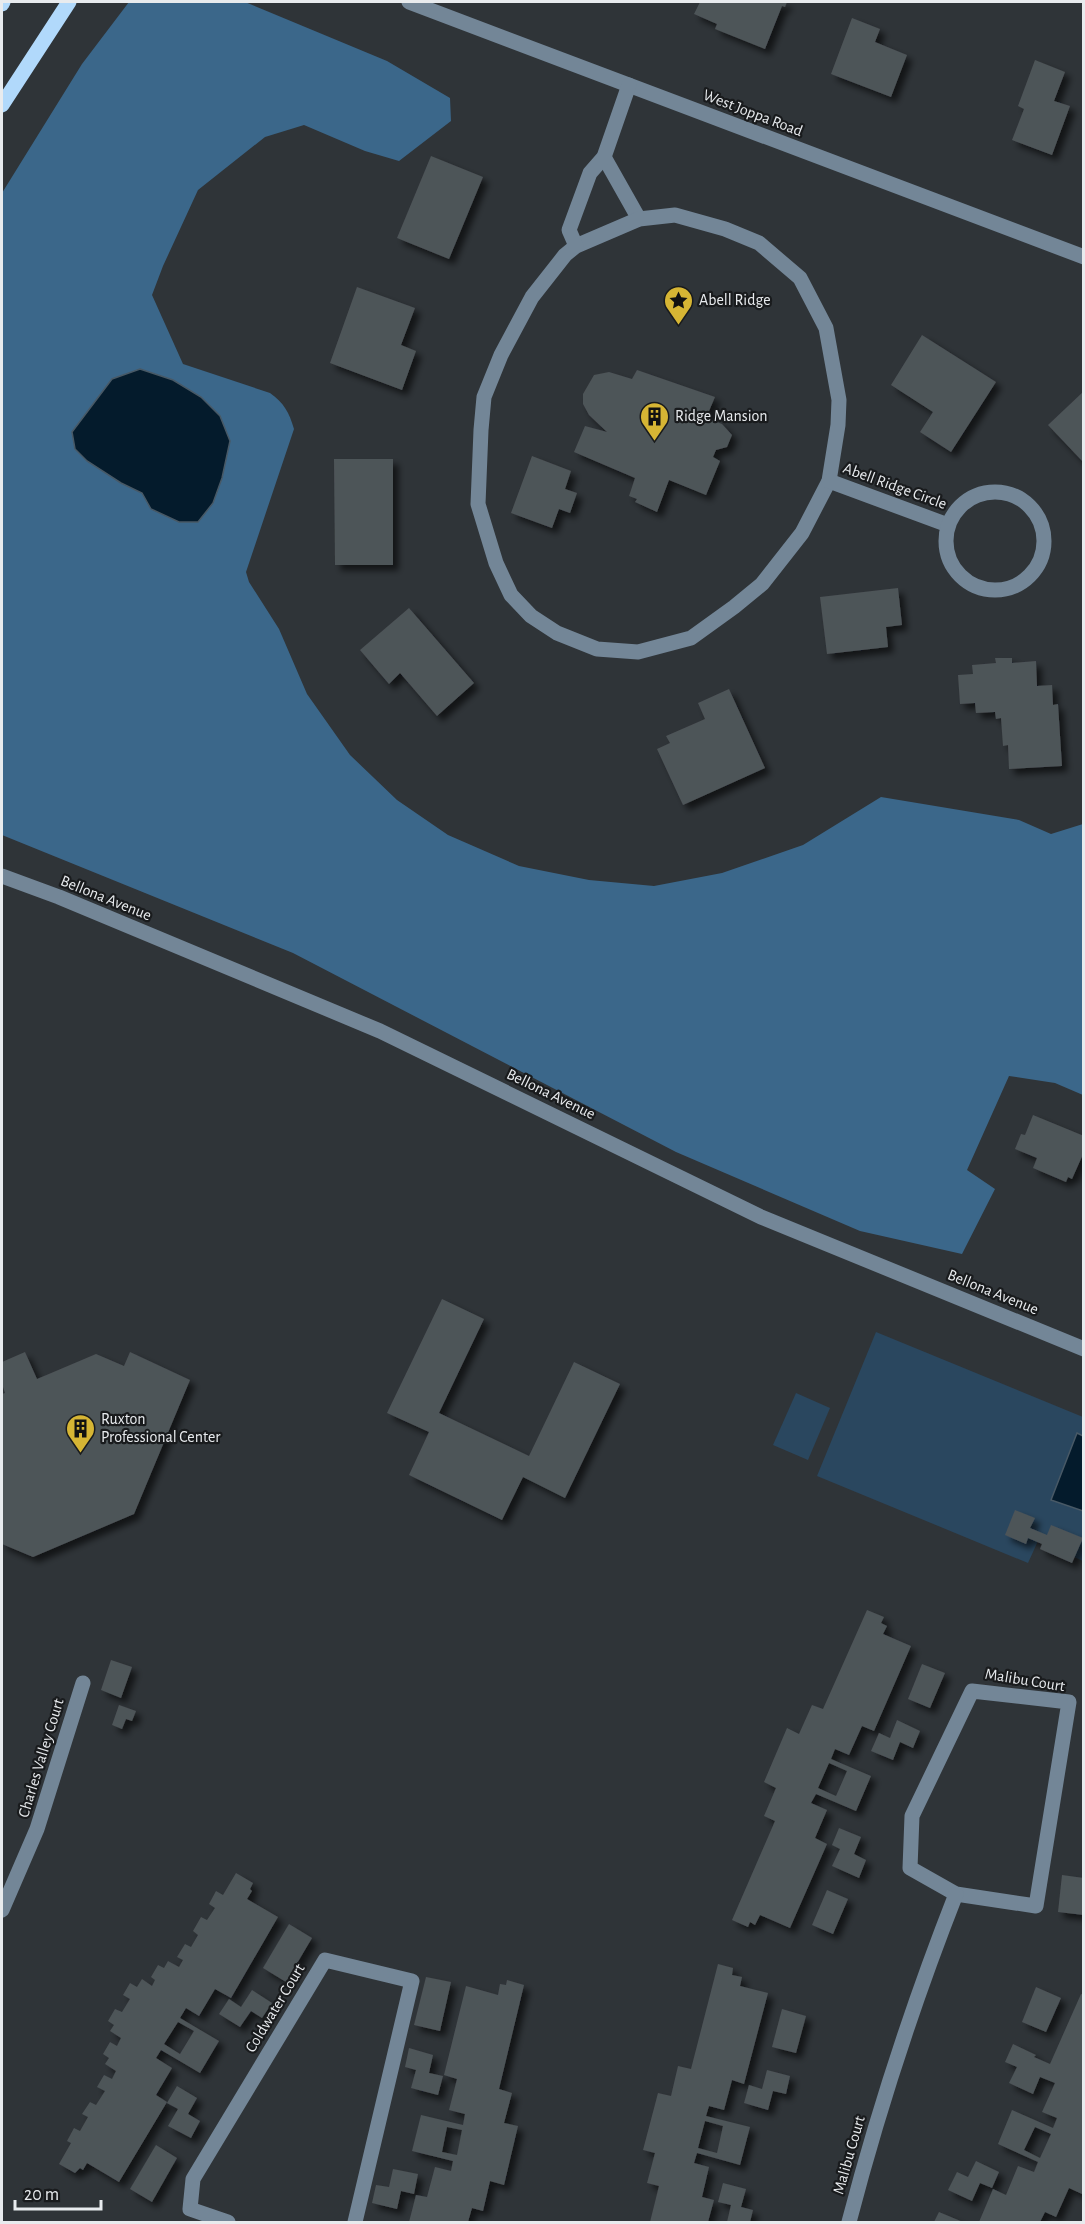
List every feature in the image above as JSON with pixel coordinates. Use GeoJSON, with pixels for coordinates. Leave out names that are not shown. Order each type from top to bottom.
{"type":"FeatureCollection","features":[{"type":"Feature","properties":{"kind":"main road"},"geometry":{"type":"LineString","coordinates":[[2,105],[69,2]]}},
{"type":"Feature","properties":{"kind":"street","name":"West Joppa Road"},"geometry":{"type":"LineString","coordinates":[[409,2],[1083,257]]}},
{"type":"Feature","properties":{"kind":"street"},"geometry":{"type":"LineString","coordinates":[[576,246],[569,230],[590,173],[604,157],[629,86]]}},
{"type":"Feature","properties":{"kind":"street"},"geometry":{"type":"LineString","coordinates":[[604,157],[639,219]]}},
{"type":"Feature","properties":{"kind":"street","name":"Abell Ridge Circle"},"geometry":{"type":"LineString","coordinates":[[675,215],[725,229],[759,243],[800,278],[826,328],[839,400],[838,425],[829,481],[802,533],[762,584],[691,638],[638,652],[597,649],[557,633],[531,616],[511,595],[496,563],[478,504],[484,397],[501,356],[532,297],[565,255],[576,246],[639,219],[675,215]]}},
{"type":"Feature","properties":{"kind":"street","name":"Abell Ridge Circle"},"geometry":{"type":"LineString","coordinates":[[829,481],[948,525]]}},
{"type":"Feature","properties":{"kind":"street","name":"Abell Ridge Circle"},"geometry":{"type":"LineString","coordinates":[[1000,492],[1016,496],[1029,505],[1039,518],[1044,534],[1044,550],[1038,566],[1028,578],[1014,587],[999,590],[982,588],[968,582],[956,571],[948,556],[946,541],[948,525],[956,510],[968,499],[984,493],[1000,492]]}},
{"type":"Feature","properties":{"kind":"street","name":"Bellona Avenue"},"geometry":{"type":"LineString","coordinates":[[2,876],[380,1031],[761,1217],[1083,1349]]}},
{"type":"Feature","properties":{"kind":"street","name":"Charles Valley Court"},"geometry":{"type":"LineString","coordinates":[[2,1910],[38,1829],[83,1683]]}},
{"type":"Feature","properties":{"kind":"street","name":"Malibu Court"},"geometry":{"type":"LineString","coordinates":[[972,1691],[1069,1702],[1036,1906],[956,1894],[910,1869],[912,1816],[972,1691]]}},
{"type":"Feature","properties":{"kind":"street","name":"Malibu Court"},"geometry":{"type":"LineString","coordinates":[[849,2223],[901,2045],[927,1967],[956,1894]]}},
{"type":"Feature","properties":{"kind":"street","name":"Coldwater Court"},"geometry":{"type":"LineString","coordinates":[[228,2223],[190,2209],[193,2179],[325,1960],[412,1981],[355,2223]]}},
{"type":"Feature","properties":{"kind":"shaded area"},"geometry":{"type":"Polygon","coordinates":[[[129,2],[245,2],[387,61],[450,98],[451,121],[399,161],[365,151],[304,125],[265,137],[198,190],[152,295],[183,364],[270,393],[279,400],[288,413],[294,429],[246,572],[249,582],[279,629],[307,694],[350,755],[397,800],[448,835],[519,866],[589,880],[654,886],[722,873],[803,845],[881,797],[1019,820],[1051,834],[1083,824],[1083,1095],[1055,1083],[1009,1076],[967,1170],[995,1189],[962,1254],[860,1231],[676,1152],[293,953],[2,835],[2,193],[82,64],[129,2]]]}},
{"type":"Feature","properties":{"kind":"shaded area"},"geometry":{"type":"Polygon","coordinates":[[[140,369],[173,380],[201,397],[220,416],[230,441],[222,478],[213,503],[198,522],[179,522],[151,509],[142,493],[121,483],[87,461],[75,449],[72,432],[112,379],[140,369]]]}},
{"type":"Feature","properties":{"kind":"shaded area"},"geometry":{"type":"Polygon","coordinates":[[[876,1332],[1083,1417],[1083,1561],[1038,1541],[1028,1563],[817,1476],[876,1332]]]}},
{"type":"Feature","properties":{"kind":"shaded area"},"geometry":{"type":"Polygon","coordinates":[[[796,1393],[830,1408],[808,1460],[773,1445],[796,1393]]]}},
{"type":"Feature","properties":{"kind":"shaded area"},"geometry":{"type":"Polygon","coordinates":[[[1077,1433],[1083,1436],[1083,1511],[1051,1500],[1077,1433]]]}},
{"type":"Feature","properties":{"kind":"building"},"geometry":{"type":"Polygon","coordinates":[[[700,2],[787,2],[785,7],[782,6],[765,49],[715,29],[717,24],[694,14],[700,2]]]}},
{"type":"Feature","properties":{"kind":"building"},"geometry":{"type":"Polygon","coordinates":[[[852,18],[880,29],[875,42],[907,55],[891,97],[831,74],[852,18]]]}},
{"type":"Feature","properties":{"kind":"building"},"geometry":{"type":"Polygon","coordinates":[[[1035,60],[1065,72],[1054,101],[1070,106],[1052,155],[1012,140],[1024,109],[1018,106],[1035,60]]]}},
{"type":"Feature","properties":{"kind":"building"},"geometry":{"type":"Polygon","coordinates":[[[431,156],[483,177],[449,259],[397,238],[431,156]]]}},
{"type":"Feature","properties":{"kind":"building"},"geometry":{"type":"Polygon","coordinates":[[[357,287],[415,308],[401,345],[416,351],[402,390],[330,363],[357,287]]]}},
{"type":"Feature","properties":{"kind":"building"},"geometry":{"type":"Polygon","coordinates":[[[922,335],[996,382],[951,452],[920,432],[933,412],[891,385],[922,335]]]}},
{"type":"Feature","properties":{"kind":"building","name":"Ridge Mansion"},"geometry":{"type":"Polygon","coordinates":[[[637,370],[715,397],[706,418],[722,424],[732,435],[727,447],[716,450],[713,457],[720,461],[706,495],[669,480],[657,512],[635,502],[637,499],[629,496],[635,478],[574,452],[585,426],[607,432],[589,415],[583,404],[583,394],[594,375],[609,372],[632,379],[637,370]]]}},
{"type":"Feature","properties":{"kind":"building"},"geometry":{"type":"Polygon","coordinates":[[[1084,391],[1084,463],[1048,425],[1084,391]]]}},
{"type":"Feature","properties":{"kind":"building"},"geometry":{"type":"Polygon","coordinates":[[[532,456],[571,471],[565,489],[577,493],[570,513],[559,509],[552,528],[511,513],[532,456]]]}},
{"type":"Feature","properties":{"kind":"building"},"geometry":{"type":"Polygon","coordinates":[[[334,459],[393,459],[393,565],[335,565],[334,459]]]}},
{"type":"Feature","properties":{"kind":"building"},"geometry":{"type":"Polygon","coordinates":[[[898,588],[902,625],[886,627],[888,647],[827,654],[820,597],[898,588]]]}},
{"type":"Feature","properties":{"kind":"building"},"geometry":{"type":"Polygon","coordinates":[[[409,608],[474,683],[437,716],[400,673],[389,684],[360,650],[409,608]]]}},
{"type":"Feature","properties":{"kind":"building"},"geometry":{"type":"Polygon","coordinates":[[[995,658],[1012,658],[1012,663],[1036,661],[1037,686],[1052,685],[1053,705],[1058,704],[1062,766],[1009,769],[1008,745],[1003,746],[1001,718],[996,719],[995,712],[976,713],[975,703],[960,704],[958,675],[973,674],[972,665],[996,663],[995,658]]]}},
{"type":"Feature","properties":{"kind":"building"},"geometry":{"type":"Polygon","coordinates":[[[729,689],[765,768],[683,805],[657,749],[670,743],[666,736],[705,719],[698,703],[729,689]]]}},
{"type":"Feature","properties":{"kind":"building"},"geometry":{"type":"Polygon","coordinates":[[[1033,1115],[1084,1136],[1084,1152],[1072,1179],[1068,1177],[1066,1182],[1033,1168],[1037,1158],[1015,1149],[1021,1134],[1025,1135],[1033,1115]]]}},
{"type":"Feature","properties":{"kind":"building"},"geometry":{"type":"Polygon","coordinates":[[[442,1299],[484,1319],[439,1413],[529,1456],[574,1362],[620,1384],[565,1498],[523,1477],[502,1520],[409,1475],[429,1432],[387,1413],[442,1299]]]}},
{"type":"Feature","properties":{"kind":"building","name":"Ruxton Professional Center"},"geometry":{"type":"Polygon","coordinates":[[[25,1352],[37,1379],[96,1354],[124,1366],[130,1352],[190,1380],[134,1514],[33,1557],[2,1544],[2,1394],[5,1393],[2,1384],[2,1362],[25,1352]]]}},
{"type":"Feature","properties":{"kind":"building"},"geometry":{"type":"Polygon","coordinates":[[[1015,1510],[1035,1518],[1030,1528],[1047,1535],[1051,1525],[1083,1538],[1072,1563],[1040,1549],[1042,1544],[1028,1538],[1026,1544],[1005,1535],[1015,1510]]]}},
{"type":"Feature","properties":{"kind":"building"},"geometry":{"type":"Polygon","coordinates":[[[867,1610],[884,1617],[881,1623],[887,1626],[883,1634],[911,1646],[874,1731],[862,1726],[849,1755],[835,1749],[831,1759],[871,1776],[856,1811],[816,1794],[811,1803],[827,1810],[815,1838],[827,1844],[790,1928],[760,1915],[755,1925],[750,1922],[748,1927],[732,1920],[775,1821],[764,1816],[776,1788],[764,1782],[787,1728],[799,1734],[812,1705],[823,1709],[867,1610]],[[829,1763],[818,1788],[836,1796],[847,1771],[829,1763]]]}},
{"type":"Feature","properties":{"kind":"building"},"geometry":{"type":"Polygon","coordinates":[[[111,1660],[132,1667],[121,1698],[101,1690],[111,1660]]]}},
{"type":"Feature","properties":{"kind":"building"},"geometry":{"type":"Polygon","coordinates":[[[922,1664],[945,1673],[930,1708],[908,1699],[922,1664]]]}},
{"type":"Feature","properties":{"kind":"building"},"geometry":{"type":"Polygon","coordinates":[[[119,1705],[136,1711],[132,1721],[126,1719],[122,1729],[112,1725],[119,1705]]]}},
{"type":"Feature","properties":{"kind":"building"},"geometry":{"type":"Polygon","coordinates":[[[897,1720],[920,1731],[913,1748],[900,1742],[893,1760],[871,1751],[879,1733],[890,1738],[897,1720]]]}},
{"type":"Feature","properties":{"kind":"building"},"geometry":{"type":"Polygon","coordinates":[[[839,1828],[861,1837],[854,1854],[866,1860],[859,1878],[832,1866],[840,1849],[832,1845],[839,1828]]]}},
{"type":"Feature","properties":{"kind":"building"},"geometry":{"type":"Polygon","coordinates":[[[236,1873],[253,1883],[250,1889],[252,1891],[247,1899],[278,1917],[231,1998],[215,1989],[199,2016],[186,2008],[180,2018],[219,2041],[200,2073],[161,2050],[156,2058],[172,2068],[156,2095],[167,2102],[119,2182],[87,2163],[83,2170],[80,2168],[75,2173],[59,2164],[71,2143],[67,2141],[74,2128],[80,2131],[88,2117],[82,2114],[90,2102],[96,2105],[105,2091],[97,2087],[104,2075],[112,2079],[116,2071],[105,2064],[109,2058],[103,2054],[110,2042],[117,2046],[121,2038],[110,2031],[114,2025],[108,2021],[115,2009],[122,2012],[130,1999],[123,1995],[130,1983],[137,1987],[142,1979],[152,1986],[155,1980],[151,1977],[158,1965],[164,1968],[168,1961],[179,1967],[183,1960],[177,1957],[185,1944],[191,1947],[198,1935],[193,1931],[201,1917],[207,1920],[215,1908],[209,1904],[216,1891],[223,1895],[236,1873]],[[178,2022],[164,2044],[180,2054],[194,2031],[178,2022]]]}},
{"type":"Feature","properties":{"kind":"building"},"geometry":{"type":"Polygon","coordinates":[[[1062,1875],[1084,1878],[1084,1915],[1058,1912],[1062,1875]]]}},
{"type":"Feature","properties":{"kind":"building"},"geometry":{"type":"Polygon","coordinates":[[[827,1890],[848,1899],[833,1934],[812,1925],[827,1890]]]}},
{"type":"Feature","properties":{"kind":"building"},"geometry":{"type":"Polygon","coordinates":[[[289,1924],[312,1938],[286,1982],[263,1968],[289,1924]]]}},
{"type":"Feature","properties":{"kind":"building"},"geometry":{"type":"Polygon","coordinates":[[[718,1964],[733,1968],[732,1975],[742,1977],[740,1986],[768,1993],[744,2084],[732,2080],[724,2110],[709,2106],[706,2116],[750,2127],[740,2165],[697,2153],[694,2163],[709,2167],[702,2197],[714,2200],[708,2222],[650,2222],[659,2186],[647,2183],[655,2153],[643,2150],[658,2093],[671,2096],[678,2066],[691,2069],[718,1964]],[[705,2121],[698,2148],[717,2153],[723,2126],[705,2121]]]}},
{"type":"Feature","properties":{"kind":"building"},"geometry":{"type":"Polygon","coordinates":[[[426,1977],[451,1982],[440,2031],[414,2025],[426,1977]]]}},
{"type":"Feature","properties":{"kind":"building"},"geometry":{"type":"Polygon","coordinates":[[[507,1980],[524,1985],[499,2089],[512,2093],[504,2123],[518,2126],[504,2185],[490,2181],[483,2211],[472,2208],[468,2222],[409,2222],[416,2195],[427,2197],[435,2167],[451,2171],[453,2161],[412,2151],[421,2115],[463,2125],[465,2114],[449,2110],[457,2079],[444,2075],[466,1986],[498,1995],[500,1984],[506,1985],[507,1980]],[[447,2127],[442,2152],[457,2155],[462,2130],[447,2127]]]}},
{"type":"Feature","properties":{"kind":"building"},"geometry":{"type":"Polygon","coordinates":[[[1036,1987],[1061,1998],[1046,2032],[1022,2022],[1036,1987]]]}},
{"type":"Feature","properties":{"kind":"building"},"geometry":{"type":"Polygon","coordinates":[[[252,1990],[272,2003],[262,2018],[251,2011],[240,2027],[219,2014],[229,1999],[241,2007],[252,1990]]]}},
{"type":"Feature","properties":{"kind":"building"},"geometry":{"type":"Polygon","coordinates":[[[1081,1994],[1084,1995],[1082,2194],[1069,2188],[1056,2217],[1045,2212],[1040,2222],[979,2222],[993,2189],[1006,2195],[1018,2166],[1034,2172],[1038,2162],[998,2144],[1012,2110],[1053,2128],[1057,2118],[1042,2112],[1055,2083],[1040,2077],[1033,2094],[1009,2083],[1017,2067],[1005,2062],[1013,2044],[1050,2064],[1081,1994]],[[1035,2127],[1024,2150],[1040,2158],[1051,2134],[1035,2127]]]}},
{"type":"Feature","properties":{"kind":"building"},"geometry":{"type":"Polygon","coordinates":[[[782,2009],[806,2016],[796,2053],[772,2047],[782,2009]]]}},
{"type":"Feature","properties":{"kind":"building"},"geometry":{"type":"Polygon","coordinates":[[[409,2048],[433,2055],[429,2073],[443,2076],[438,2095],[411,2088],[416,2070],[405,2067],[409,2048]]]}},
{"type":"Feature","properties":{"kind":"building"},"geometry":{"type":"Polygon","coordinates":[[[767,2070],[790,2076],[786,2094],[773,2091],[768,2110],[744,2103],[749,2085],[762,2089],[767,2070]]]}},
{"type":"Feature","properties":{"kind":"building"},"geometry":{"type":"Polygon","coordinates":[[[177,2086],[197,2098],[188,2114],[200,2121],[191,2138],[168,2126],[178,2109],[167,2103],[177,2086]]]}},
{"type":"Feature","properties":{"kind":"building"},"geometry":{"type":"Polygon","coordinates":[[[156,2145],[177,2158],[152,2202],[130,2189],[156,2145]]]}},
{"type":"Feature","properties":{"kind":"building"},"geometry":{"type":"Polygon","coordinates":[[[976,2161],[999,2172],[992,2188],[980,2183],[972,2201],[948,2190],[957,2172],[968,2177],[976,2161]]]}},
{"type":"Feature","properties":{"kind":"building"},"geometry":{"type":"Polygon","coordinates":[[[393,2169],[418,2174],[414,2194],[401,2191],[397,2209],[372,2203],[376,2185],[389,2187],[393,2169]]]}},
{"type":"Feature","properties":{"kind":"building"},"geometry":{"type":"Polygon","coordinates":[[[723,2183],[746,2189],[741,2207],[753,2210],[750,2222],[727,2222],[731,2205],[718,2202],[723,2183]]]}},
{"type":"Feature","properties":{"kind":"building"},"geometry":{"type":"Polygon","coordinates":[[[939,2212],[963,2222],[934,2222],[939,2212]]]}},
{"type":"Feature","properties":{"kind":"place","name":"Abell Ridge"},"geometry":{"type":"Point","coordinates":[678,326]}},
{"type":"Feature","properties":{"kind":"place","name":"Ridge Mansion"},"geometry":{"type":"Point","coordinates":[654,442]}},
{"type":"Feature","properties":{"kind":"place","name":"Ruxton Professional Center"},"geometry":{"type":"Point","coordinates":[80,1454]}}]}
